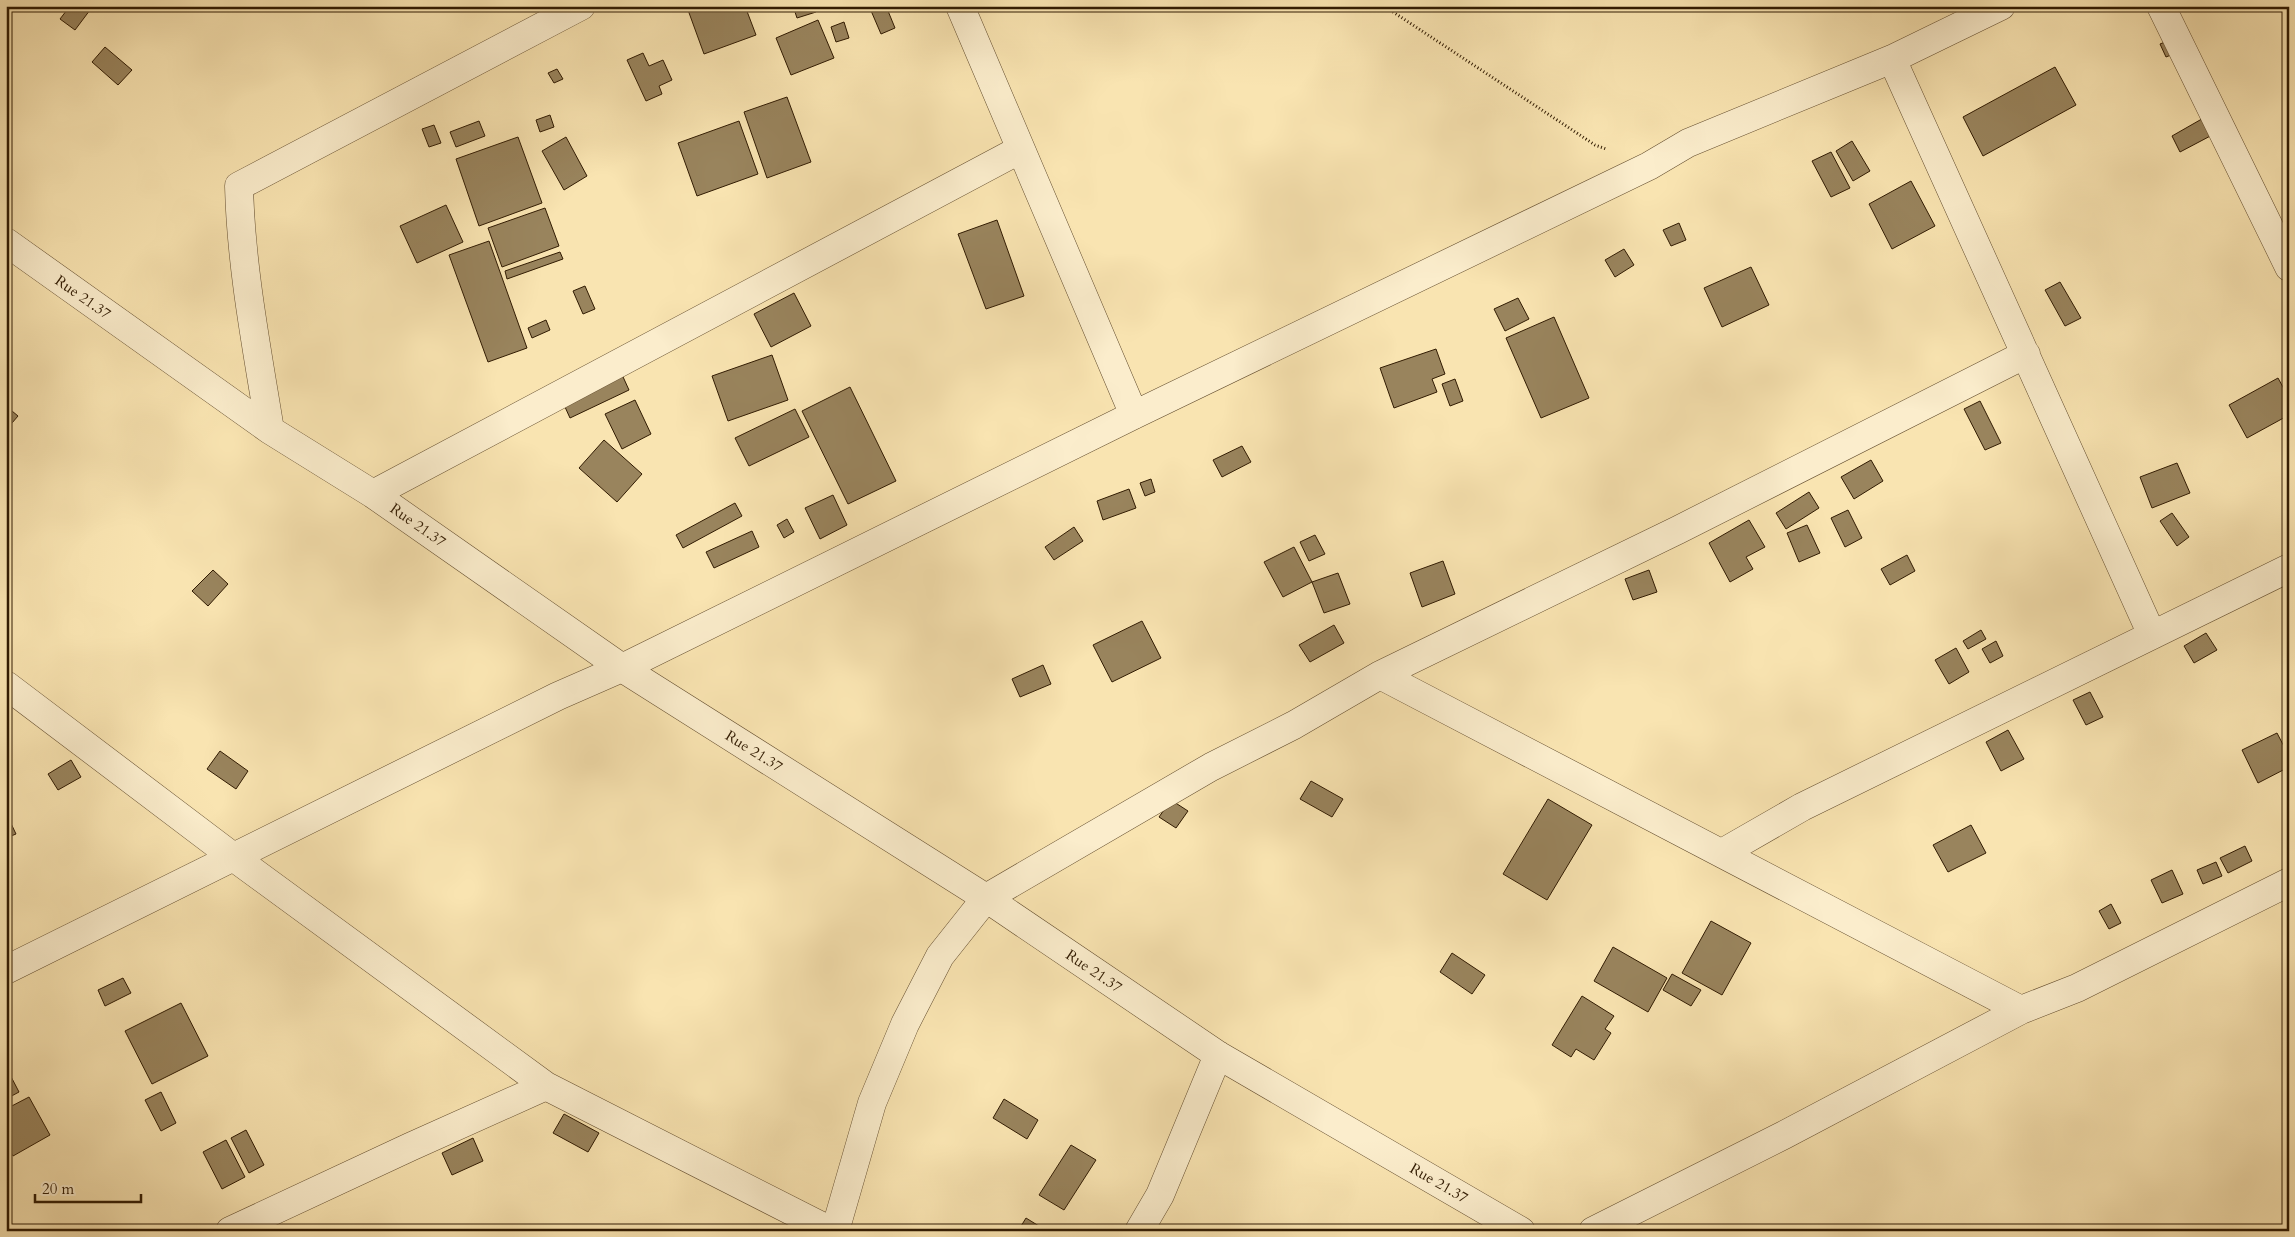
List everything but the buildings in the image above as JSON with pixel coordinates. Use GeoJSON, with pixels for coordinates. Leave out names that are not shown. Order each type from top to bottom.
{"type":"FeatureCollection","features":[{"type":"Feature","properties":{"kind":"street"},"geometry":{"type":"LineString","coordinates":[[960,6],[1134,415]]}},
{"type":"Feature","properties":{"kind":"street"},"geometry":{"type":"LineString","coordinates":[[6,970],[232,856],[558,696],[622,668],[1134,415],[1649,166],[1688,143],[1892,60],[2002,6]]}},
{"type":"Feature","properties":{"kind":"street"},"geometry":{"type":"LineString","coordinates":[[2161,6],[2289,267]]}},
{"type":"Feature","properties":{"kind":"street"},"geometry":{"type":"LineString","coordinates":[[270,430],[246,279],[240,227],[239,186],[579,7]]}},
{"type":"Feature","properties":{"kind":"street"},"geometry":{"type":"LineString","coordinates":[[1892,60],[2152,635]]}},
{"type":"Feature","properties":{"kind":"street"},"geometry":{"type":"LineString","coordinates":[[373,494],[1022,149]]}},
{"type":"Feature","properties":{"kind":"street","name":"Rue 21.37"},"geometry":{"type":"LineString","coordinates":[[6,242],[270,430],[373,494],[622,668],[986,898],[1218,1055],[1521,1231]]}},
{"type":"Feature","properties":{"kind":"street"},"geometry":{"type":"LineString","coordinates":[[6,685],[232,856],[546,1086],[833,1231],[872,1103],[905,1024],[940,956],[986,898],[1211,767],[1294,725],[1380,675],[1678,530],[2026,354]]}},
{"type":"Feature","properties":{"kind":"street"},"geometry":{"type":"LineString","coordinates":[[1722,853],[1802,807],[2289,568]]}},
{"type":"Feature","properties":{"kind":"street"},"geometry":{"type":"LineString","coordinates":[[1380,675],[2021,1010]]}},
{"type":"Feature","properties":{"kind":"street"},"geometry":{"type":"LineString","coordinates":[[1593,1231],[1784,1135],[2021,1010],[2078,988],[2289,882]]}},
{"type":"Feature","properties":{"kind":"street"},"geometry":{"type":"LineString","coordinates":[[1139,1231],[1160,1195],[1218,1055]]}},
{"type":"Feature","properties":{"kind":"street"},"geometry":{"type":"LineString","coordinates":[[230,1231],[546,1086]]}},
{"type":"Feature","properties":{"kind":"path"},"geometry":{"type":"LineString","coordinates":[[1384,6],[1595,145],[1649,166]]}}]}
